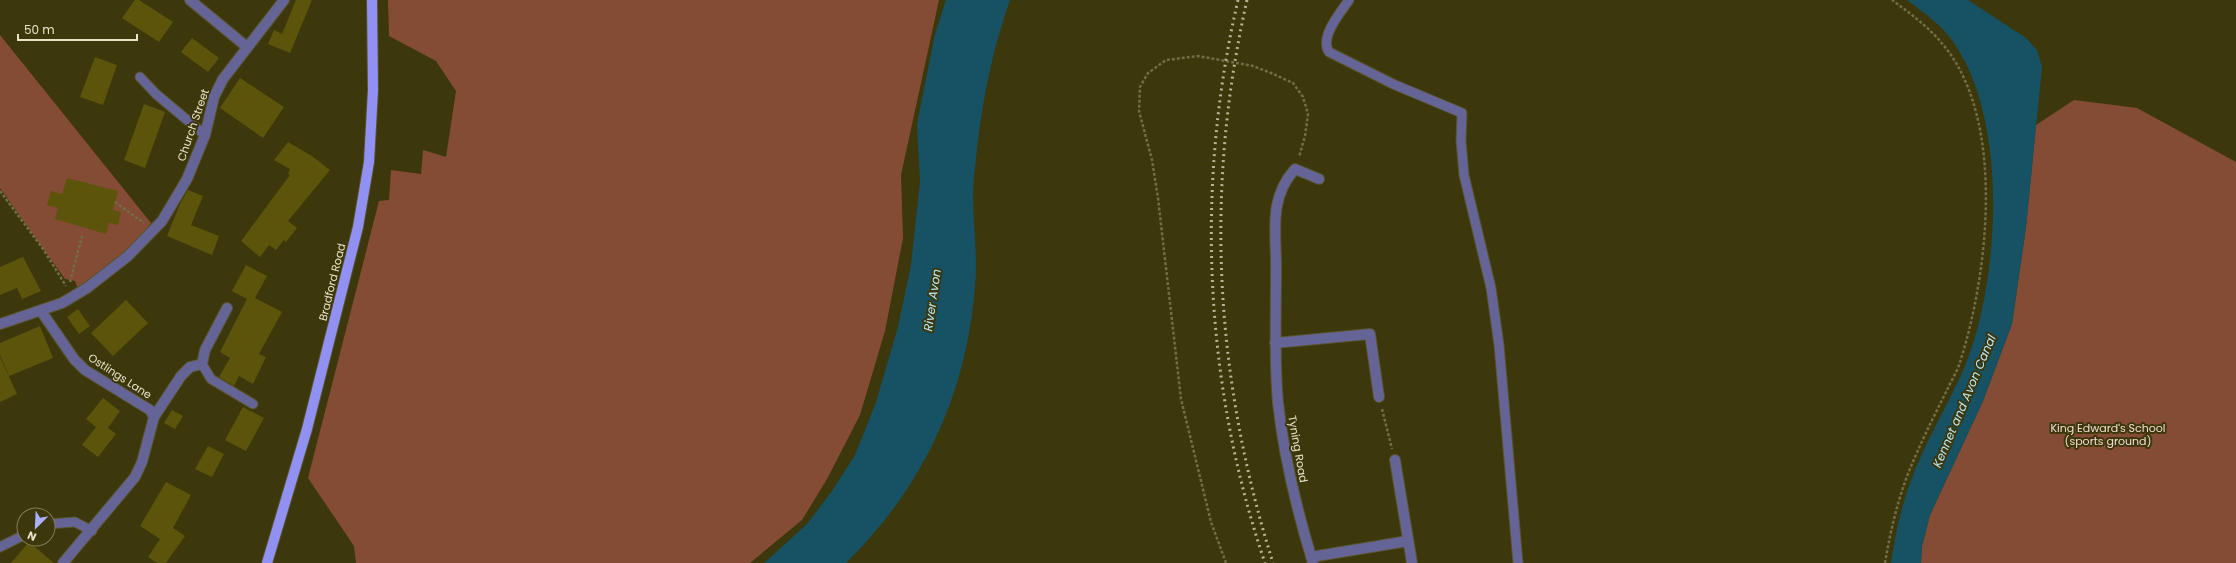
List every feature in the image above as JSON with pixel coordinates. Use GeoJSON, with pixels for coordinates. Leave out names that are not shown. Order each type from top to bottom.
{"type":"FeatureCollection","features":[{"type":"Feature","properties":{"kind":"main road","name":"Bradford Road"},"geometry":{"type":"LineString","coordinates":[[267,563],[307,429],[358,227],[369,162],[373,90],[372,0]]}},
{"type":"Feature","properties":{"kind":"street"},"geometry":{"type":"LineString","coordinates":[[190,0],[247,47]]}},
{"type":"Feature","properties":{"kind":"street","name":"Church Street"},"geometry":{"type":"LineString","coordinates":[[0,324],[62,303],[87,288],[128,256],[162,221],[187,179],[205,135],[214,98],[220,85],[247,47],[284,0]]}},
{"type":"Feature","properties":{"kind":"street"},"geometry":{"type":"LineString","coordinates":[[1295,169],[1319,179]]}},
{"type":"Feature","properties":{"kind":"street","name":"Tyning Road"},"geometry":{"type":"LineString","coordinates":[[1295,169],[1286,180],[1277,203],[1274,223],[1276,254],[1275,343],[1278,403],[1289,475],[1312,560],[1408,541]]}},
{"type":"Feature","properties":{"kind":"street"},"geometry":{"type":"LineString","coordinates":[[63,563],[92,531],[135,477],[142,462],[154,417],[181,376],[190,367],[202,364],[205,350],[227,308]]}},
{"type":"Feature","properties":{"kind":"street","name":"Ostlings Lane"},"geometry":{"type":"LineString","coordinates":[[41,311],[74,359],[85,370],[150,410],[154,417]]}},
{"type":"Feature","properties":{"kind":"street"},"geometry":{"type":"LineString","coordinates":[[1275,343],[1370,334],[1379,397]]}},
{"type":"Feature","properties":{"kind":"street"},"geometry":{"type":"LineString","coordinates":[[1395,460],[1412,563]]}},
{"type":"Feature","properties":{"kind":"lane"},"geometry":{"type":"LineString","coordinates":[[1349,0],[1334,23],[1326,41],[1326,48],[1329,52],[1393,84],[1462,113],[1461,140],[1464,175],[1491,288],[1499,345],[1518,563]]}},
{"type":"Feature","properties":{"kind":"lane"},"geometry":{"type":"LineString","coordinates":[[140,78],[156,94],[205,135]]}},
{"type":"Feature","properties":{"kind":"lane"},"geometry":{"type":"LineString","coordinates":[[202,364],[211,380],[253,404]]}},
{"type":"Feature","properties":{"kind":"lane"},"geometry":{"type":"LineString","coordinates":[[56,523],[75,522],[92,531]]}},
{"type":"Feature","properties":{"kind":"lane"},"geometry":{"type":"LineString","coordinates":[[0,547],[16,539]]}},
{"type":"Feature","properties":{"kind":"path"},"geometry":{"type":"LineString","coordinates":[[1885,563],[1896,508],[1914,458],[1960,364],[1974,314],[1984,241],[1986,189],[1981,134],[1972,96],[1963,75],[1946,47],[1926,26],[1892,0]]}},
{"type":"Feature","properties":{"kind":"path"},"geometry":{"type":"LineString","coordinates":[[1226,563],[1211,522],[1181,399],[1152,160],[1139,111],[1140,88],[1148,73],[1166,60],[1198,56],[1253,66],[1293,83],[1303,97],[1308,114],[1306,136],[1295,169]]}},
{"type":"Feature","properties":{"kind":"path"},"geometry":{"type":"LineString","coordinates":[[0,191],[43,249],[65,284]]}},
{"type":"Feature","properties":{"kind":"path"},"geometry":{"type":"LineString","coordinates":[[115,202],[139,220]]}},
{"type":"Feature","properties":{"kind":"path"},"geometry":{"type":"LineString","coordinates":[[62,293],[71,280],[82,236]]}},
{"type":"Feature","properties":{"kind":"path"},"geometry":{"type":"LineString","coordinates":[[1379,397],[1395,460]]}},
{"type":"Feature","properties":{"kind":"green space"},"geometry":{"type":"Polygon","coordinates":[[[388,0],[939,0],[901,175],[903,238],[885,331],[860,415],[827,479],[802,520],[750,563],[356,563],[354,546],[308,478],[379,201],[389,200],[391,170],[421,174],[423,150],[446,157],[456,91],[436,61],[389,36],[388,0]]]}},
{"type":"Feature","properties":{"kind":"green space"},"geometry":{"type":"Polygon","coordinates":[[[0,35],[151,223],[127,251],[99,275],[78,289],[75,281],[65,279],[0,188],[0,35]]]}},
{"type":"Feature","properties":{"kind":"green space","name":"King Edward's School (sports ground)"},"geometry":{"type":"Polygon","coordinates":[[[2074,100],[2137,108],[2236,162],[2236,563],[1921,563],[1922,546],[1930,515],[1983,401],[2012,324],[2026,227],[2036,125],[2074,100]]]}},
{"type":"Feature","properties":{"kind":"water","name":"River Avon"},"geometry":{"type":"Polygon","coordinates":[[[946,0],[1010,0],[994,54],[979,129],[973,187],[976,263],[975,287],[970,327],[962,365],[951,401],[936,437],[919,470],[898,503],[874,533],[846,563],[764,563],[807,524],[832,491],[855,455],[876,402],[898,327],[911,265],[920,181],[917,124],[935,34],[946,0]]]}},
{"type":"Feature","properties":{"kind":"water","name":"Kennet and Avon Canal"},"geometry":{"type":"Polygon","coordinates":[[[1907,0],[1968,0],[2026,38],[2037,50],[2042,67],[2026,227],[2012,324],[1983,401],[1930,515],[1922,546],[1921,563],[1891,563],[1898,524],[1915,470],[1967,361],[1978,326],[1986,286],[1992,243],[1993,199],[1991,155],[1983,114],[1971,76],[1954,43],[1944,31],[1907,0]]]}},
{"type":"Feature","properties":{"kind":"building"},"geometry":{"type":"Polygon","coordinates":[[[135,0],[139,0],[173,22],[159,42],[122,18],[135,0]]]}},
{"type":"Feature","properties":{"kind":"building"},"geometry":{"type":"Polygon","coordinates":[[[296,0],[312,0],[290,53],[268,44],[274,30],[282,34],[296,0]]]}},
{"type":"Feature","properties":{"kind":"building"},"geometry":{"type":"Polygon","coordinates":[[[192,38],[219,58],[208,72],[181,52],[192,38]]]}},
{"type":"Feature","properties":{"kind":"building"},"geometry":{"type":"Polygon","coordinates":[[[95,57],[117,65],[103,105],[80,97],[95,57]]]}},
{"type":"Feature","properties":{"kind":"building"},"geometry":{"type":"Polygon","coordinates":[[[240,78],[284,107],[263,138],[220,108],[240,78]]]}},
{"type":"Feature","properties":{"kind":"building"},"geometry":{"type":"Polygon","coordinates":[[[144,104],[165,112],[145,168],[124,160],[144,104]]]}},
{"type":"Feature","properties":{"kind":"building"},"geometry":{"type":"Polygon","coordinates":[[[288,142],[312,156],[330,170],[288,221],[297,228],[286,242],[284,240],[276,250],[269,245],[260,257],[241,241],[290,175],[288,174],[290,169],[274,160],[288,142]]]}},
{"type":"Feature","properties":{"kind":"building"},"geometry":{"type":"Polygon","coordinates":[[[67,178],[118,191],[113,210],[121,212],[118,225],[109,223],[106,234],[55,219],[58,208],[47,205],[51,191],[62,194],[67,178]]]}},
{"type":"Feature","properties":{"kind":"building"},"geometry":{"type":"Polygon","coordinates":[[[188,190],[203,196],[191,225],[219,236],[212,255],[167,236],[180,204],[188,190]]]}},
{"type":"Feature","properties":{"kind":"building"},"geometry":{"type":"Polygon","coordinates":[[[23,257],[41,291],[22,299],[17,288],[0,295],[0,267],[23,257]]]}},
{"type":"Feature","properties":{"kind":"building"},"geometry":{"type":"Polygon","coordinates":[[[246,265],[267,276],[255,298],[282,312],[259,354],[266,357],[253,384],[239,376],[234,386],[219,377],[230,358],[220,352],[247,299],[232,291],[246,265]]]}},
{"type":"Feature","properties":{"kind":"building"},"geometry":{"type":"Polygon","coordinates":[[[126,300],[148,323],[113,356],[91,333],[126,300]]]}},
{"type":"Feature","properties":{"kind":"building"},"geometry":{"type":"Polygon","coordinates":[[[78,309],[90,326],[79,334],[67,317],[78,309]]]}},
{"type":"Feature","properties":{"kind":"building"},"geometry":{"type":"Polygon","coordinates":[[[40,326],[53,358],[9,376],[0,355],[0,343],[40,326]]]}},
{"type":"Feature","properties":{"kind":"building"},"geometry":{"type":"Polygon","coordinates":[[[0,357],[17,394],[0,402],[0,357]]]}},
{"type":"Feature","properties":{"kind":"building"},"geometry":{"type":"Polygon","coordinates":[[[103,398],[120,411],[108,428],[116,434],[98,457],[82,445],[96,427],[86,419],[103,398]]]}},
{"type":"Feature","properties":{"kind":"building"},"geometry":{"type":"Polygon","coordinates":[[[243,407],[264,418],[246,451],[225,440],[243,407]]]}},
{"type":"Feature","properties":{"kind":"building"},"geometry":{"type":"Polygon","coordinates":[[[172,410],[183,416],[175,429],[164,423],[172,410]]]}},
{"type":"Feature","properties":{"kind":"building"},"geometry":{"type":"Polygon","coordinates":[[[208,446],[224,454],[212,477],[195,469],[208,446]]]}},
{"type":"Feature","properties":{"kind":"building"},"geometry":{"type":"Polygon","coordinates":[[[166,482],[191,495],[173,528],[185,536],[166,563],[157,563],[148,557],[160,539],[140,526],[166,482]]]}},
{"type":"Feature","properties":{"kind":"building"},"geometry":{"type":"Polygon","coordinates":[[[25,547],[35,547],[54,563],[11,563],[25,547]]]}},
{"type":"Feature","properties":{"kind":"railway"},"geometry":{"type":"LineString","coordinates":[[1238,0],[1224,70],[1216,141],[1212,212],[1212,283],[1218,355],[1229,425],[1245,495],[1265,563]]}},
{"type":"Feature","properties":{"kind":"railway"},"geometry":{"type":"LineString","coordinates":[[1247,0],[1233,71],[1225,142],[1221,213],[1222,283],[1228,354],[1238,424],[1253,493],[1273,563]]}}]}
